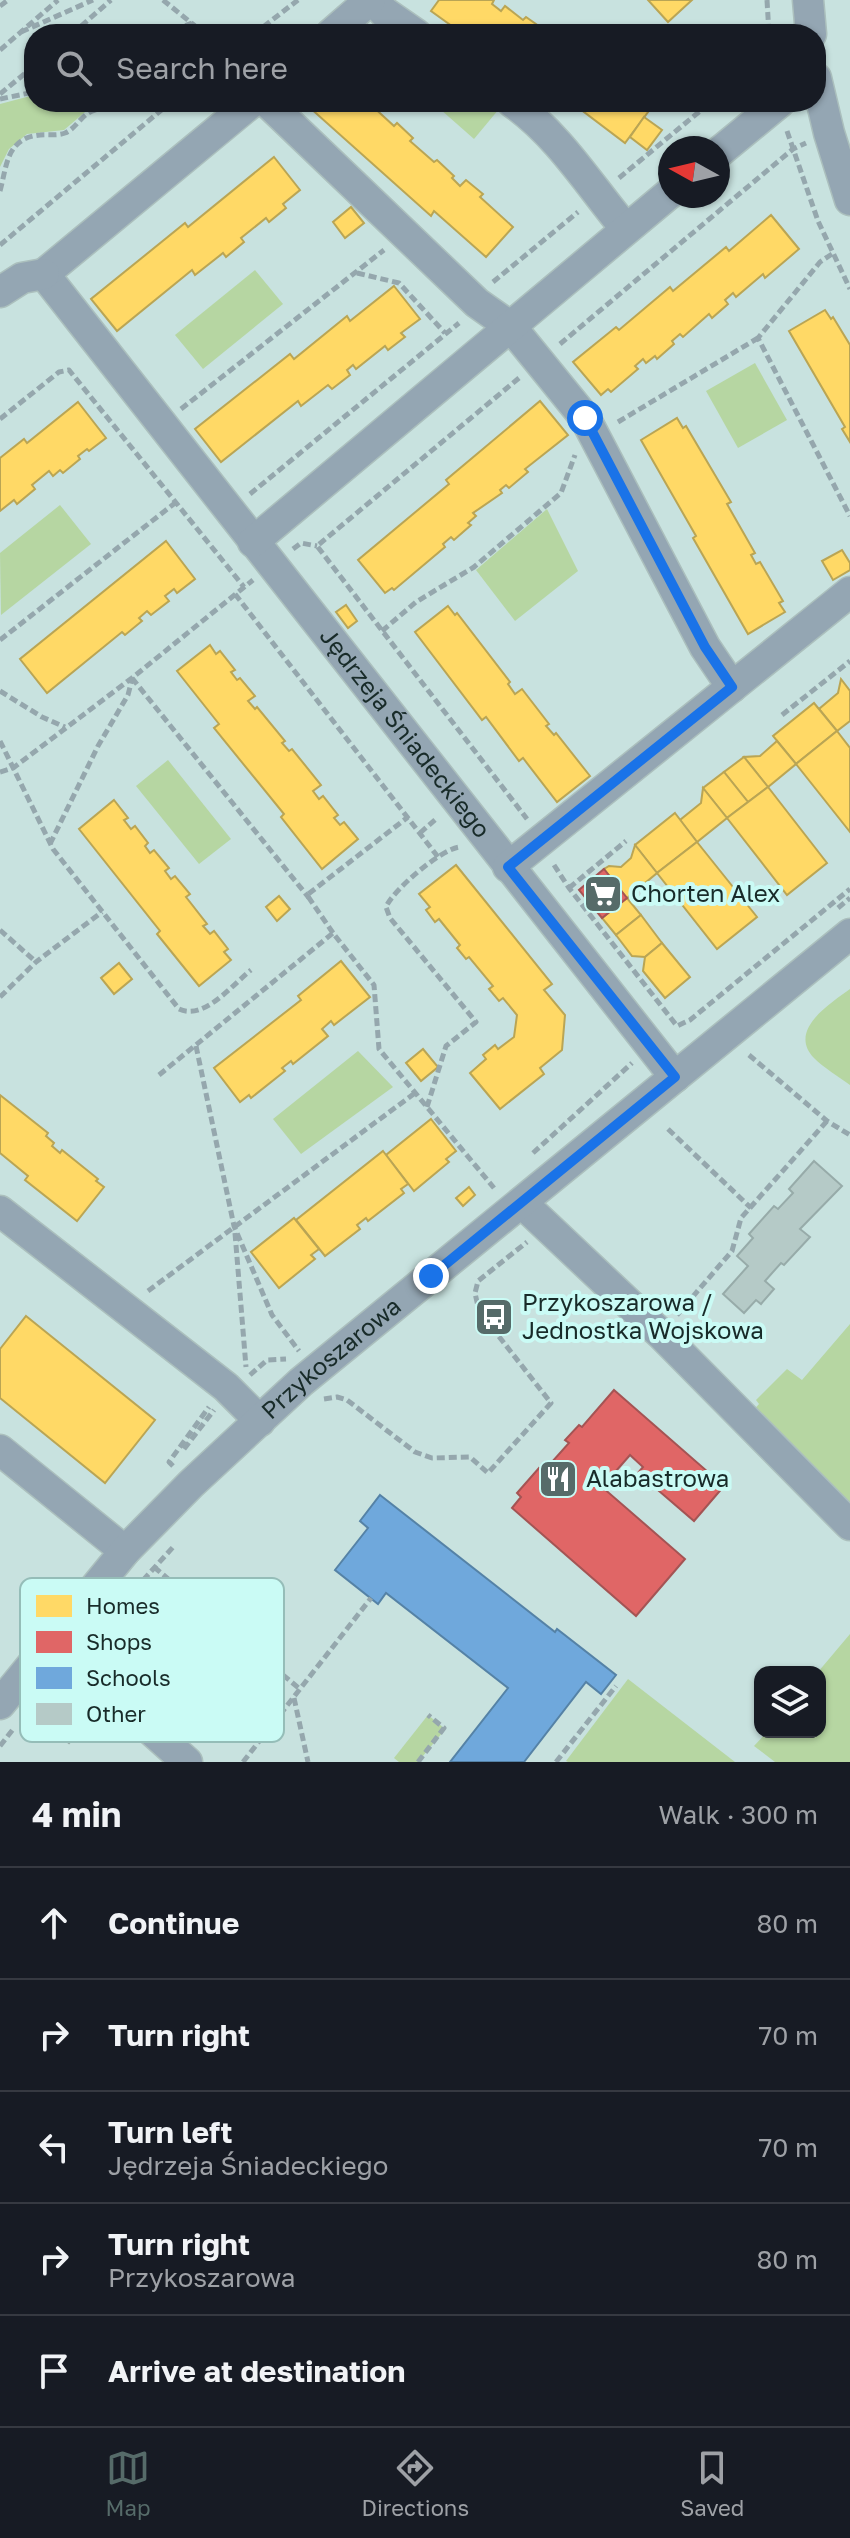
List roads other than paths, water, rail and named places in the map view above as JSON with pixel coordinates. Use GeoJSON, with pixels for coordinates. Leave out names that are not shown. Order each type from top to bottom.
{"type":"FeatureCollection","features":[{"type":"Feature","properties":{"kind":"street"},"geometry":{"type":"LineString","coordinates":[[343,24],[372,0],[401,24]]}},
{"type":"Feature","properties":{"kind":"street"},"geometry":{"type":"LineString","coordinates":[[808,0],[810,24]]}},
{"type":"Feature","properties":{"kind":"street"},"geometry":{"type":"LineString","coordinates":[[0,292],[22,278],[44,274],[240,112]]}},
{"type":"Feature","properties":{"kind":"street"},"geometry":{"type":"LineString","coordinates":[[277,112],[477,303],[511,327],[585,418],[705,647],[732,687]]}},
{"type":"Feature","properties":{"kind":"street"},"geometry":{"type":"LineString","coordinates":[[524,112],[549,132],[626,229]]}},
{"type":"Feature","properties":{"kind":"street"},"geometry":{"type":"LineString","coordinates":[[730,143],[767,112]]}},
{"type":"Feature","properties":{"kind":"street"},"geometry":{"type":"LineString","coordinates":[[823,112],[850,200]]}},
{"type":"Feature","properties":{"kind":"street"},"geometry":{"type":"LineString","coordinates":[[253,542],[658,203]]}},
{"type":"Feature","properties":{"kind":"street","name":"Jędrzeja Śniadeckiego"},"geometry":{"type":"LineString","coordinates":[[44,274],[675,1077]]}},
{"type":"Feature","properties":{"kind":"street"},"geometry":{"type":"LineString","coordinates":[[508,867],[850,592]]}},
{"type":"Feature","properties":{"kind":"street","name":"Przykoszarowa"},"geometry":{"type":"LineString","coordinates":[[116,1578],[132,1562],[191,1484],[301,1382],[850,934]]}},
{"type":"Feature","properties":{"kind":"street"},"geometry":{"type":"LineString","coordinates":[[522,1203],[661,1334],[850,1525]]}},
{"type":"Feature","properties":{"kind":"street"},"geometry":{"type":"LineString","coordinates":[[0,1211],[236,1377],[260,1421]]}},
{"type":"Feature","properties":{"kind":"street"},"geometry":{"type":"LineString","coordinates":[[0,1450],[132,1562]]}},
{"type":"Feature","properties":{"kind":"street","name":"Przykoszarowa"},"geometry":{"type":"LineString","coordinates":[[9,1714],[20,1695]]}},
{"type":"Feature","properties":{"kind":"street"},"geometry":{"type":"LineString","coordinates":[[165,1742],[187,1762]]}},
{"type":"Feature","properties":{"kind":"place","name":"Chorten Alex"},"geometry":{"type":"Point","coordinates":[603,894]}},
{"type":"Feature","properties":{"kind":"place","name":"Przykoszarowa / Jednostka Wojskowa"},"geometry":{"type":"Point","coordinates":[494,1317]}},
{"type":"Feature","properties":{"kind":"place","name":"Alabastrowa"},"geometry":{"type":"Point","coordinates":[558,1479]}}]}
